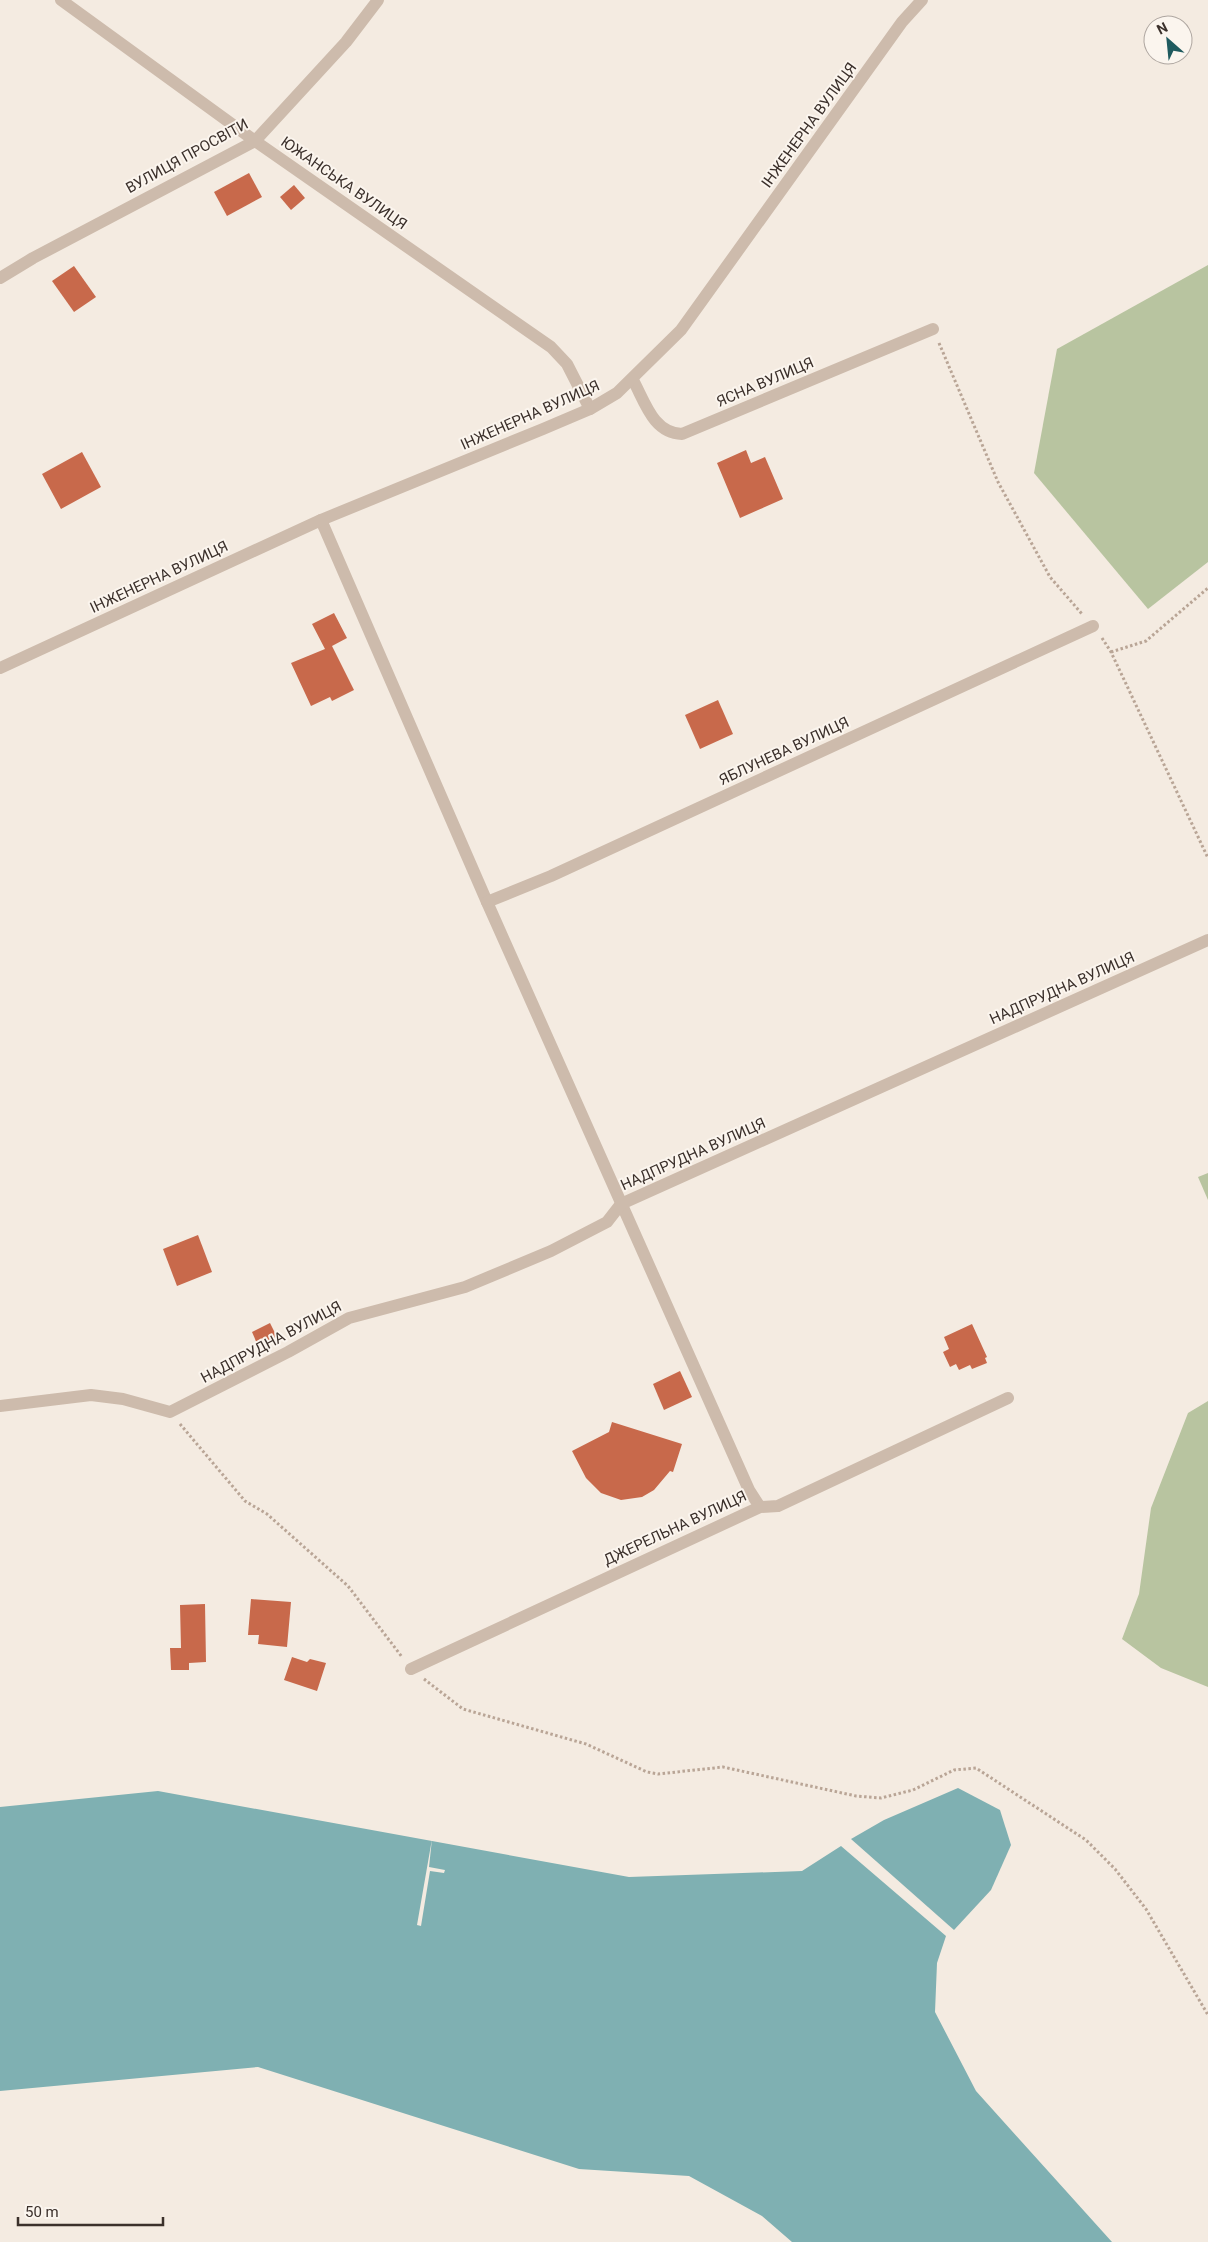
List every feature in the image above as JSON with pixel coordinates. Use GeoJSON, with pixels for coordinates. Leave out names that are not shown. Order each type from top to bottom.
{"type":"FeatureCollection","features":[{"type":"Feature","properties":{"kind":"street","name":"ЮЖАНСЬКА ВУЛИЦЯ"},"geometry":{"type":"LineString","coordinates":[[60,0],[255,141],[551,347],[566,364],[590,409]]}},
{"type":"Feature","properties":{"kind":"street","name":"ВУЛИЦЯ ПРОСВІТИ"},"geometry":{"type":"LineString","coordinates":[[0,278],[33,258],[255,141],[346,42],[378,0]]}},
{"type":"Feature","properties":{"kind":"street","name":"ІНЖЕНЕРНА ВУЛИЦЯ"},"geometry":{"type":"LineString","coordinates":[[0,668],[320,520],[590,409],[617,393],[633,380],[681,330],[902,22],[922,0]]}},
{"type":"Feature","properties":{"kind":"street","name":"ЯСНА ВУЛИЦЯ"},"geometry":{"type":"LineString","coordinates":[[633,380],[656,423],[668,432],[682,434],[933,329]]}},
{"type":"Feature","properties":{"kind":"street"},"geometry":{"type":"LineString","coordinates":[[320,520],[621,1204],[749,1490],[760,1507]]}},
{"type":"Feature","properties":{"kind":"street","name":"ЯБЛУНЕВА ВУЛИЦЯ"},"geometry":{"type":"LineString","coordinates":[[487,902],[551,876],[1093,626]]}},
{"type":"Feature","properties":{"kind":"street","name":"НАДПРУДНА ВУЛИЦЯ"},"geometry":{"type":"LineString","coordinates":[[170,1412],[288,1352],[349,1318],[464,1287],[551,1251],[607,1222],[621,1204],[1208,940]]}},
{"type":"Feature","properties":{"kind":"street"},"geometry":{"type":"LineString","coordinates":[[0,1406],[91,1395],[123,1399],[170,1412]]}},
{"type":"Feature","properties":{"kind":"street","name":"ДЖЕРЕЛЬНА ВУЛИЦЯ"},"geometry":{"type":"LineString","coordinates":[[412,1669],[760,1507],[778,1506],[1008,1398]]}},
{"type":"Feature","properties":{"kind":"path"},"geometry":{"type":"LineString","coordinates":[[933,329],[998,482],[1050,577],[1093,626],[1112,652],[1208,858]]}},
{"type":"Feature","properties":{"kind":"path"},"geometry":{"type":"LineString","coordinates":[[1112,652],[1146,641],[1208,588]]}},
{"type":"Feature","properties":{"kind":"path"},"geometry":{"type":"LineString","coordinates":[[170,1412],[245,1501],[267,1514],[348,1586],[412,1669],[463,1709],[586,1744],[647,1772],[658,1774],[723,1767],[856,1796],[881,1798],[913,1790],[954,1770],[976,1768],[1086,1840],[1116,1869],[1146,1909],[1208,2015]]}},
{"type":"Feature","properties":{"kind":"green space"},"geometry":{"type":"Polygon","coordinates":[[[1208,265],[1208,562],[1148,609],[1034,473],[1057,349],[1208,265]]]}},
{"type":"Feature","properties":{"kind":"green space"},"geometry":{"type":"Polygon","coordinates":[[[1208,1173],[1208,1200],[1198,1177],[1208,1173]]]}},
{"type":"Feature","properties":{"kind":"green space"},"geometry":{"type":"Polygon","coordinates":[[[1208,1401],[1208,1687],[1161,1668],[1122,1639],[1139,1594],[1151,1508],[1188,1413],[1208,1401]]]}},
{"type":"Feature","properties":{"kind":"water"},"geometry":{"type":"Polygon","coordinates":[[[958,1788],[1000,1810],[1011,1845],[991,1890],[954,1930],[851,1839],[884,1820],[958,1788]]]}},
{"type":"Feature","properties":{"kind":"water"},"geometry":{"type":"Polygon","coordinates":[[[158,1791],[629,1877],[802,1871],[841,1846],[946,1936],[937,1963],[935,2012],[976,2091],[1112,2242],[792,2242],[762,2216],[689,2176],[579,2169],[258,2067],[0,2091],[0,1807],[158,1791]]]}},
{"type":"Feature","properties":{"kind":"pier"},"geometry":{"type":"Polygon","coordinates":[[[432,1839],[429,1867],[445,1870],[444,1873],[430,1871],[421,1926],[417,1925],[432,1839]]]}},
{"type":"Feature","properties":{"kind":"building"},"geometry":{"type":"Polygon","coordinates":[[[249,173],[262,197],[227,216],[214,192],[249,173]]]}},
{"type":"Feature","properties":{"kind":"building"},"geometry":{"type":"Polygon","coordinates":[[[294,185],[305,198],[291,210],[280,197],[294,185]]]}},
{"type":"Feature","properties":{"kind":"building"},"geometry":{"type":"Polygon","coordinates":[[[74,266],[96,297],[74,312],[52,281],[74,266]]]}},
{"type":"Feature","properties":{"kind":"building"},"geometry":{"type":"Polygon","coordinates":[[[746,450],[751,463],[765,457],[783,499],[740,518],[717,463],[746,450]]]}},
{"type":"Feature","properties":{"kind":"building"},"geometry":{"type":"Polygon","coordinates":[[[82,452],[101,487],[61,509],[42,474],[82,452]]]}},
{"type":"Feature","properties":{"kind":"building"},"geometry":{"type":"Polygon","coordinates":[[[334,613],[347,638],[332,646],[354,690],[332,701],[330,697],[311,706],[291,663],[325,649],[312,624],[334,613]]]}},
{"type":"Feature","properties":{"kind":"building"},"geometry":{"type":"Polygon","coordinates":[[[718,700],[733,734],[700,749],[685,715],[718,700]]]}},
{"type":"Feature","properties":{"kind":"building"},"geometry":{"type":"Polygon","coordinates":[[[198,1235],[212,1272],[177,1286],[163,1249],[198,1235]]]}},
{"type":"Feature","properties":{"kind":"building"},"geometry":{"type":"Polygon","coordinates":[[[270,1323],[277,1337],[258,1346],[252,1332],[270,1323]]]}},
{"type":"Feature","properties":{"kind":"building"},"geometry":{"type":"Polygon","coordinates":[[[972,1324],[987,1357],[985,1358],[987,1363],[972,1369],[970,1365],[959,1370],[956,1364],[950,1367],[943,1352],[949,1349],[944,1337],[972,1324]]]}},
{"type":"Feature","properties":{"kind":"building"},"geometry":{"type":"Polygon","coordinates":[[[680,1371],[692,1397],[664,1410],[653,1384],[680,1371]]]}},
{"type":"Feature","properties":{"kind":"building"},"geometry":{"type":"Polygon","coordinates":[[[612,1422],[682,1444],[673,1472],[670,1471],[654,1490],[642,1497],[621,1500],[601,1493],[586,1478],[572,1451],[609,1432],[612,1422]]]}},
{"type":"Feature","properties":{"kind":"building"},"geometry":{"type":"Polygon","coordinates":[[[251,1599],[291,1602],[287,1647],[258,1644],[259,1635],[248,1635],[251,1599]]]}},
{"type":"Feature","properties":{"kind":"building"},"geometry":{"type":"Polygon","coordinates":[[[205,1604],[206,1662],[189,1663],[189,1670],[171,1670],[170,1648],[181,1648],[180,1605],[205,1604]]]}},
{"type":"Feature","properties":{"kind":"building"},"geometry":{"type":"Polygon","coordinates":[[[292,1657],[307,1662],[310,1659],[326,1663],[317,1691],[284,1680],[292,1657]]]}}]}
